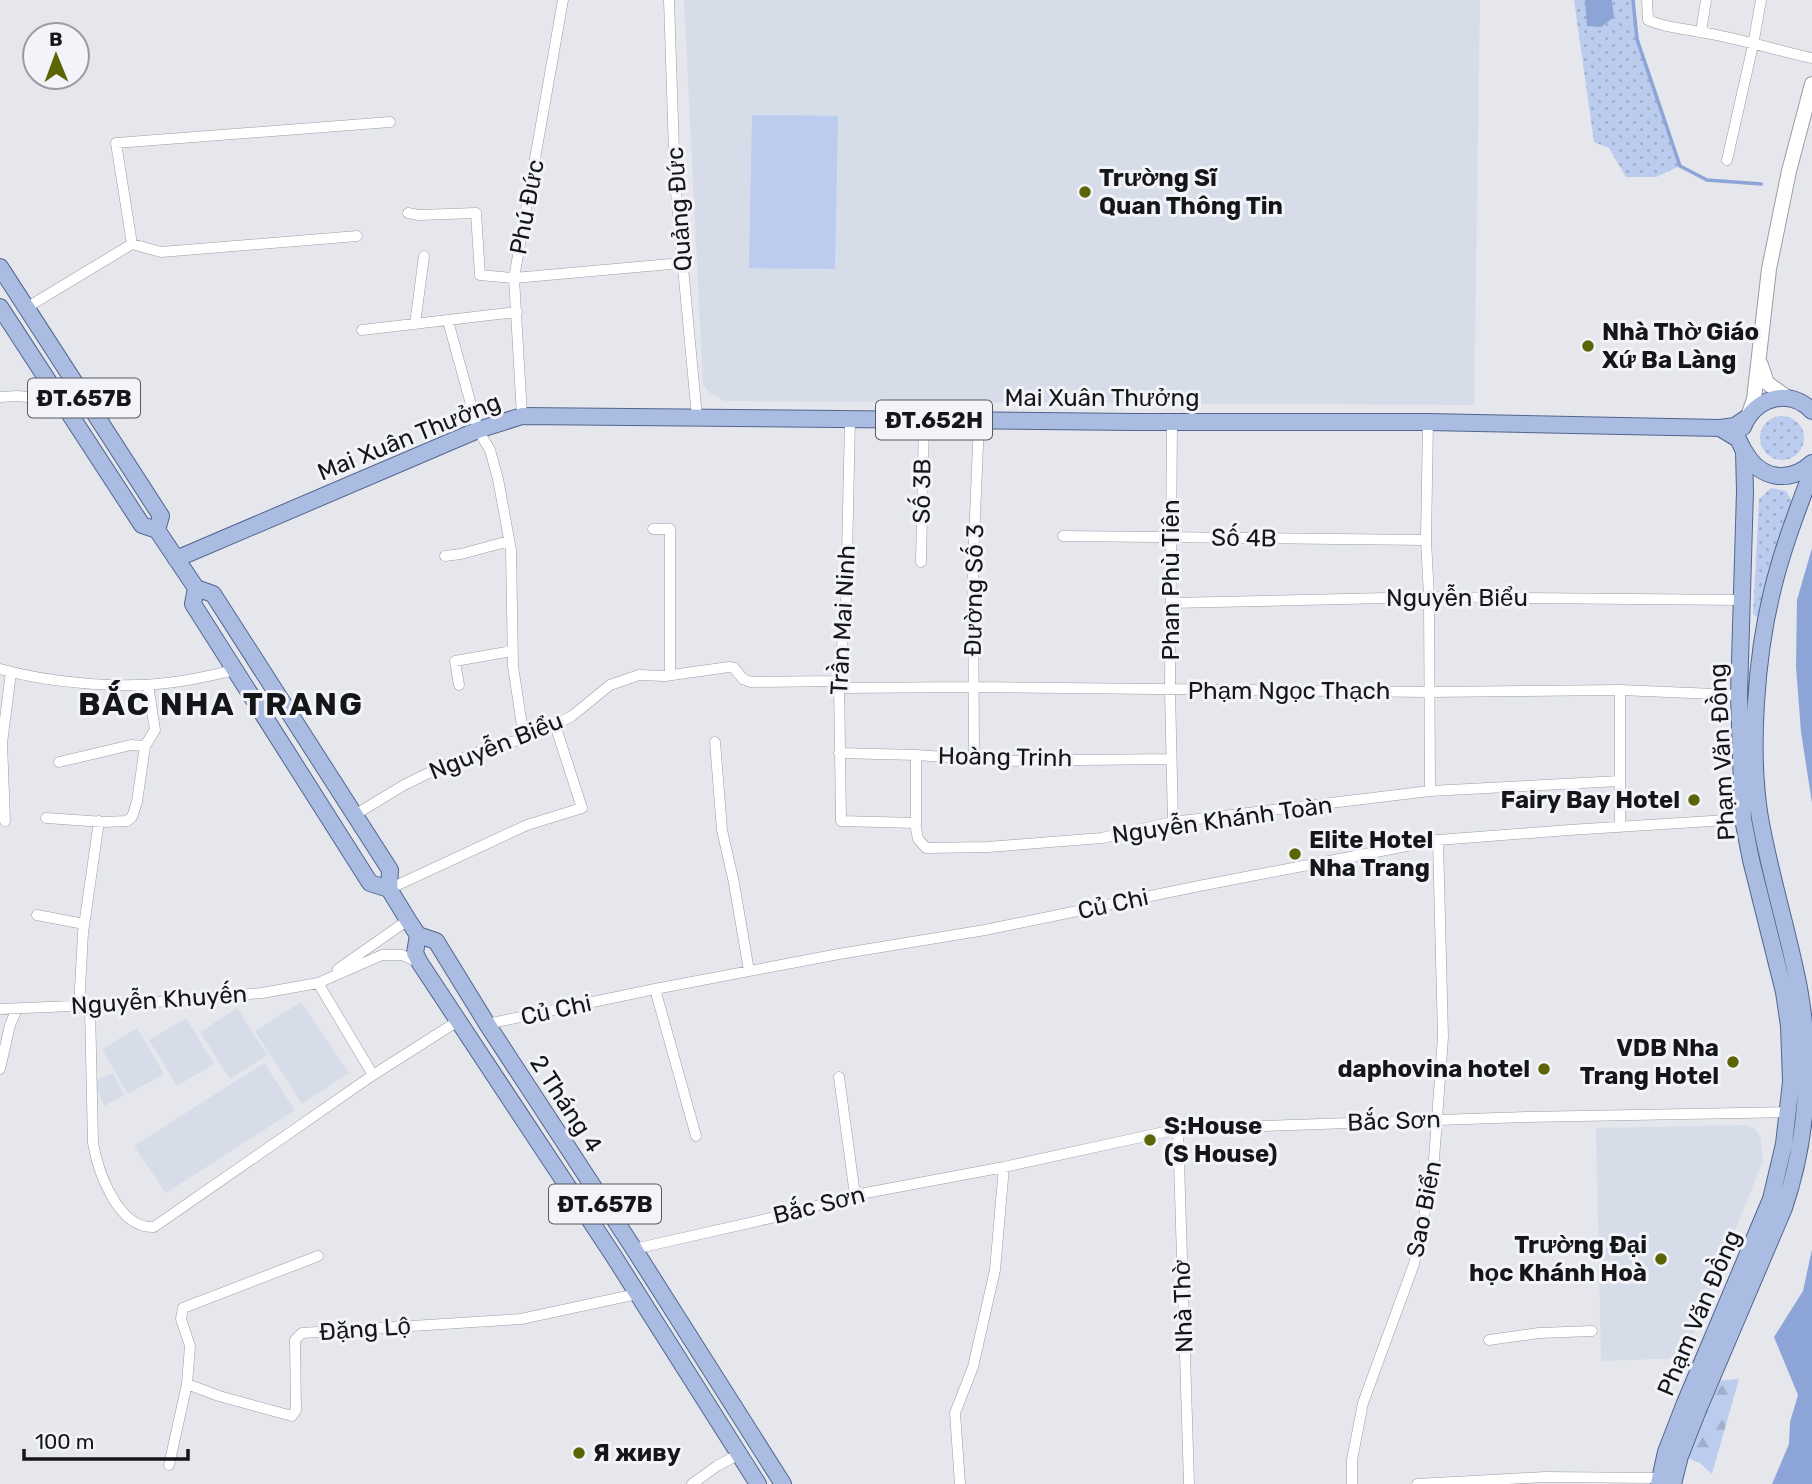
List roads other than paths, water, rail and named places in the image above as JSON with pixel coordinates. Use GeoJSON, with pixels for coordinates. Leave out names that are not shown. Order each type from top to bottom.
{"type":"FeatureCollection","features":[{"type":"Feature","properties":{"kind":"main road","name":"2 Tháng 4"},"geometry":{"type":"LineString","coordinates":[[0,267],[161,516],[157,530]]}},
{"type":"Feature","properties":{"kind":"main road","name":"2 Tháng 4"},"geometry":{"type":"LineString","coordinates":[[0,307],[142,525],[157,530],[196,588],[213,594],[390,870],[389,889],[408,920],[418,935],[436,941],[783,1484]]}},
{"type":"Feature","properties":{"kind":"main road"},"geometry":{"type":"LineString","coordinates":[[1788,398],[1812,392]]}},
{"type":"Feature","properties":{"kind":"main road","name":"Mai Xuân Thưởng"},"geometry":{"type":"LineString","coordinates":[[176,559],[478,430],[522,416],[1428,422],[1720,428],[1735,426],[1765,401],[1788,398]]}},
{"type":"Feature","properties":{"kind":"main road"},"geometry":{"type":"LineString","coordinates":[[1788,398],[1800,402],[1812,411]]}},
{"type":"Feature","properties":{"kind":"main road","name":"Phạm Văn Đồng"},"geometry":{"type":"LineString","coordinates":[[1748,416],[1742,439],[1745,491],[1739,695],[1743,819],[1784,992],[1789,1026],[1791,1082],[1797,1112]]}},
{"type":"Feature","properties":{"kind":"main road"},"geometry":{"type":"LineString","coordinates":[[1720,428],[1738,439],[1750,462],[1770,475],[1794,475],[1812,463]]}},
{"type":"Feature","properties":{"kind":"main road","name":"Phạm Văn Đồng"},"geometry":{"type":"LineString","coordinates":[[1666,1482],[1666,1452],[1771,1199],[1784,1144],[1797,1112],[1806,1051],[1799,989],[1760,817],[1756,727],[1760,665],[1768,612],[1783,549],[1812,471]]}},
{"type":"Feature","properties":{"kind":"main road","name":"2 Tháng 4"},"geometry":{"type":"LineString","coordinates":[[196,588],[193,604],[370,883],[389,889]]}},
{"type":"Feature","properties":{"kind":"main road"},"geometry":{"type":"LineString","coordinates":[[1743,819],[1760,817]]}},
{"type":"Feature","properties":{"kind":"main road","name":"2 Tháng 4"},"geometry":{"type":"LineString","coordinates":[[418,935],[415,953],[420,962],[613,1255],[758,1484]]}},
{"type":"Feature","properties":{"kind":"main road"},"geometry":{"type":"LineString","coordinates":[[613,1255],[634,1249]]}},
{"type":"Feature","properties":{"kind":"street","name":"Phú Đức"},"geometry":{"type":"LineString","coordinates":[[522,416],[514,278],[563,0]]}},
{"type":"Feature","properties":{"kind":"street","name":"Quảng Đức"},"geometry":{"type":"LineString","coordinates":[[669,0],[675,182],[697,417]]}},
{"type":"Feature","properties":{"kind":"street"},"geometry":{"type":"LineString","coordinates":[[1647,0],[1648,20],[1674,29],[1701,32],[1812,58]]}},
{"type":"Feature","properties":{"kind":"street"},"geometry":{"type":"LineString","coordinates":[[1701,32],[1706,0]]}},
{"type":"Feature","properties":{"kind":"street"},"geometry":{"type":"LineString","coordinates":[[1727,160],[1761,0]]}},
{"type":"Feature","properties":{"kind":"street"},"geometry":{"type":"LineString","coordinates":[[1748,416],[1754,400],[1769,269],[1789,171],[1812,84]]}},
{"type":"Feature","properties":{"kind":"street"},"geometry":{"type":"LineString","coordinates":[[132,244],[116,143],[390,122]]}},
{"type":"Feature","properties":{"kind":"street"},"geometry":{"type":"LineString","coordinates":[[408,213],[476,213],[480,275],[514,278],[682,263]]}},
{"type":"Feature","properties":{"kind":"street"},"geometry":{"type":"LineString","coordinates":[[26,307],[132,244],[161,252],[357,236]]}},
{"type":"Feature","properties":{"kind":"street"},"geometry":{"type":"LineString","coordinates":[[415,324],[425,256]]}},
{"type":"Feature","properties":{"kind":"street"},"geometry":{"type":"LineString","coordinates":[[362,330],[517,312]]}},
{"type":"Feature","properties":{"kind":"street"},"geometry":{"type":"LineString","coordinates":[[448,321],[478,430],[493,460],[509,541],[512,651],[524,739]]}},
{"type":"Feature","properties":{"kind":"street"},"geometry":{"type":"LineString","coordinates":[[1760,357],[1762,374],[1767,383],[1788,398]]}},
{"type":"Feature","properties":{"kind":"street"},"geometry":{"type":"LineString","coordinates":[[0,397],[18,396],[61,401]]}},
{"type":"Feature","properties":{"kind":"street","name":"Trần Mai Ninh"},"geometry":{"type":"LineString","coordinates":[[850,419],[846,602],[839,685],[841,821],[916,824]]}},
{"type":"Feature","properties":{"kind":"street","name":"Số 3B"},"geometry":{"type":"LineString","coordinates":[[921,562],[924,420]]}},
{"type":"Feature","properties":{"kind":"street","name":"Đường Số 3"},"geometry":{"type":"LineString","coordinates":[[974,759],[973,564],[979,421]]}},
{"type":"Feature","properties":{"kind":"street","name":"Phan Phù Tiên"},"geometry":{"type":"LineString","coordinates":[[1172,421],[1170,690],[1173,822]]}},
{"type":"Feature","properties":{"kind":"street"},"geometry":{"type":"LineString","coordinates":[[1428,422],[1426,540],[1430,791]]}},
{"type":"Feature","properties":{"kind":"street"},"geometry":{"type":"LineString","coordinates":[[653,529],[670,529],[670,675]]}},
{"type":"Feature","properties":{"kind":"street","name":"Số 4B"},"geometry":{"type":"LineString","coordinates":[[1063,536],[1426,540]]}},
{"type":"Feature","properties":{"kind":"street"},"geometry":{"type":"LineString","coordinates":[[445,556],[509,541]]}},
{"type":"Feature","properties":{"kind":"street","name":"Nguyễn Biểu"},"geometry":{"type":"LineString","coordinates":[[1172,603],[1429,597],[1742,600]]}},
{"type":"Feature","properties":{"kind":"street"},"geometry":{"type":"LineString","coordinates":[[459,685],[456,661],[512,651]]}},
{"type":"Feature","properties":{"kind":"street","name":"Nguyễn Biểu"},"geometry":{"type":"LineString","coordinates":[[353,816],[404,785],[445,765],[498,745],[524,739],[555,725],[572,716],[610,685],[639,675],[670,675],[729,667],[751,682],[839,685]]}},
{"type":"Feature","properties":{"kind":"street"},"geometry":{"type":"LineString","coordinates":[[5,821],[2,743],[5,671],[64,680],[148,685],[235,670]]}},
{"type":"Feature","properties":{"kind":"street"},"geometry":{"type":"LineString","coordinates":[[46,818],[127,821],[132,817],[138,802],[145,746],[155,730],[148,685]]}},
{"type":"Feature","properties":{"kind":"street","name":"Phạm Ngọc Thạch"},"geometry":{"type":"LineString","coordinates":[[839,685],[1428,692],[1620,690],[1739,695]]}},
{"type":"Feature","properties":{"kind":"street"},"geometry":{"type":"LineString","coordinates":[[1620,690],[1620,827]]}},
{"type":"Feature","properties":{"kind":"street"},"geometry":{"type":"LineString","coordinates":[[389,889],[527,825],[582,808],[555,725]]}},
{"type":"Feature","properties":{"kind":"street"},"geometry":{"type":"LineString","coordinates":[[715,742],[722,830],[749,971]]}},
{"type":"Feature","properties":{"kind":"street"},"geometry":{"type":"LineString","coordinates":[[59,762],[131,745],[145,746]]}},
{"type":"Feature","properties":{"kind":"street","name":"Hoàng Trinh"},"geometry":{"type":"LineString","coordinates":[[839,753],[1033,761],[1171,759]]}},
{"type":"Feature","properties":{"kind":"street"},"geometry":{"type":"LineString","coordinates":[[916,755],[916,824]]}},
{"type":"Feature","properties":{"kind":"street","name":"Nguyễn Khánh Toàn"},"geometry":{"type":"LineString","coordinates":[[916,824],[921,844],[935,849],[1102,838],[1173,822],[1430,791],[1620,781]]}},
{"type":"Feature","properties":{"kind":"street","name":"Củ Chi"},"geometry":{"type":"LineString","coordinates":[[487,1024],[655,989],[985,930],[1438,841],[1743,819]]}},
{"type":"Feature","properties":{"kind":"street"},"geometry":{"type":"LineString","coordinates":[[99,821],[84,924],[85,1007],[93,1143],[101,1178],[129,1220],[144,1227],[153,1227],[373,1075],[458,1021]]}},
{"type":"Feature","properties":{"kind":"street","name":"Sao Biển"},"geometry":{"type":"LineString","coordinates":[[1352,1484],[1352,1460],[1363,1403],[1414,1264],[1433,1173],[1443,1037],[1438,841]]}},
{"type":"Feature","properties":{"kind":"street"},"geometry":{"type":"LineString","coordinates":[[37,915],[84,924]]}},
{"type":"Feature","properties":{"kind":"street","name":"Nguyễn Khuyến"},"geometry":{"type":"LineString","coordinates":[[318,983],[408,920]]}},
{"type":"Feature","properties":{"kind":"street","name":"Nguyễn Khuyến"},"geometry":{"type":"LineString","coordinates":[[0,1009],[85,1007],[262,993],[318,983],[382,955],[402,955],[420,962]]}},
{"type":"Feature","properties":{"kind":"street"},"geometry":{"type":"LineString","coordinates":[[318,983],[373,1075]]}},
{"type":"Feature","properties":{"kind":"street"},"geometry":{"type":"LineString","coordinates":[[655,989],[696,1136]]}},
{"type":"Feature","properties":{"kind":"street"},"geometry":{"type":"LineString","coordinates":[[0,1069],[10,1025],[17,1009]]}},
{"type":"Feature","properties":{"kind":"street"},"geometry":{"type":"LineString","coordinates":[[839,1077],[855,1195]]}},
{"type":"Feature","properties":{"kind":"street","name":"Bắc Sơn"},"geometry":{"type":"LineString","coordinates":[[634,1249],[784,1215],[855,1195],[1004,1167],[1178,1129],[1797,1112]]}},
{"type":"Feature","properties":{"kind":"street","name":"Nhà Thờ"},"geometry":{"type":"LineString","coordinates":[[1178,1129],[1189,1484]]}},
{"type":"Feature","properties":{"kind":"street"},"geometry":{"type":"LineString","coordinates":[[960,1484],[955,1413],[973,1367],[993,1280],[1004,1167]]}},
{"type":"Feature","properties":{"kind":"street"},"geometry":{"type":"LineString","coordinates":[[169,1465],[187,1384],[190,1346],[181,1319],[183,1308],[318,1256]]}},
{"type":"Feature","properties":{"kind":"street","name":"Đặng Lộ"},"geometry":{"type":"LineString","coordinates":[[187,1384],[219,1396],[292,1416],[296,1410],[295,1340],[302,1333],[521,1319],[637,1294]]}},
{"type":"Feature","properties":{"kind":"street"},"geometry":{"type":"LineString","coordinates":[[1489,1340],[1539,1333],[1592,1331]]}},
{"type":"Feature","properties":{"kind":"street"},"geometry":{"type":"LineString","coordinates":[[692,1484],[739,1454]]}},
{"type":"Feature","properties":{"kind":"street"},"geometry":{"type":"LineString","coordinates":[[1417,1484],[1545,1476],[1666,1482]]}},
{"type":"Feature","properties":{"kind":"waterway"},"geometry":{"type":"LineString","coordinates":[[1633,0],[1637,39],[1680,166],[1707,180],[1761,184]]}},
{"type":"Feature","properties":{"kind":"place","name":"Trường Sĩ Quan Thông Tin"},"geometry":{"type":"Point","coordinates":[1085,192]}},
{"type":"Feature","properties":{"kind":"place","name":"Nhà Thờ Giáo Xứ Ba Làng"},"geometry":{"type":"Point","coordinates":[1588,346]}},
{"type":"Feature","properties":{"kind":"place","name":"Fairy Bay Hotel"},"geometry":{"type":"Point","coordinates":[1694,800]}},
{"type":"Feature","properties":{"kind":"place","name":"Elite Hotel Nha Trang"},"geometry":{"type":"Point","coordinates":[1295,854]}},
{"type":"Feature","properties":{"kind":"place","name":"VDB Nha Trang Hotel"},"geometry":{"type":"Point","coordinates":[1733,1062]}},
{"type":"Feature","properties":{"kind":"place","name":"daphovina hotel"},"geometry":{"type":"Point","coordinates":[1544,1069]}},
{"type":"Feature","properties":{"kind":"place","name":"S:House (S House)"},"geometry":{"type":"Point","coordinates":[1150,1140]}},
{"type":"Feature","properties":{"kind":"place","name":"Trường Đại học Khánh Hoà"},"geometry":{"type":"Point","coordinates":[1661,1259]}},
{"type":"Feature","properties":{"kind":"place","name":"Я живу"},"geometry":{"type":"Point","coordinates":[579,1453]}},
{"type":"Feature","properties":{"kind":"district","name":"BẮC NHA TRANG"},"geometry":{"type":"Point","coordinates":[221,704]}}]}
